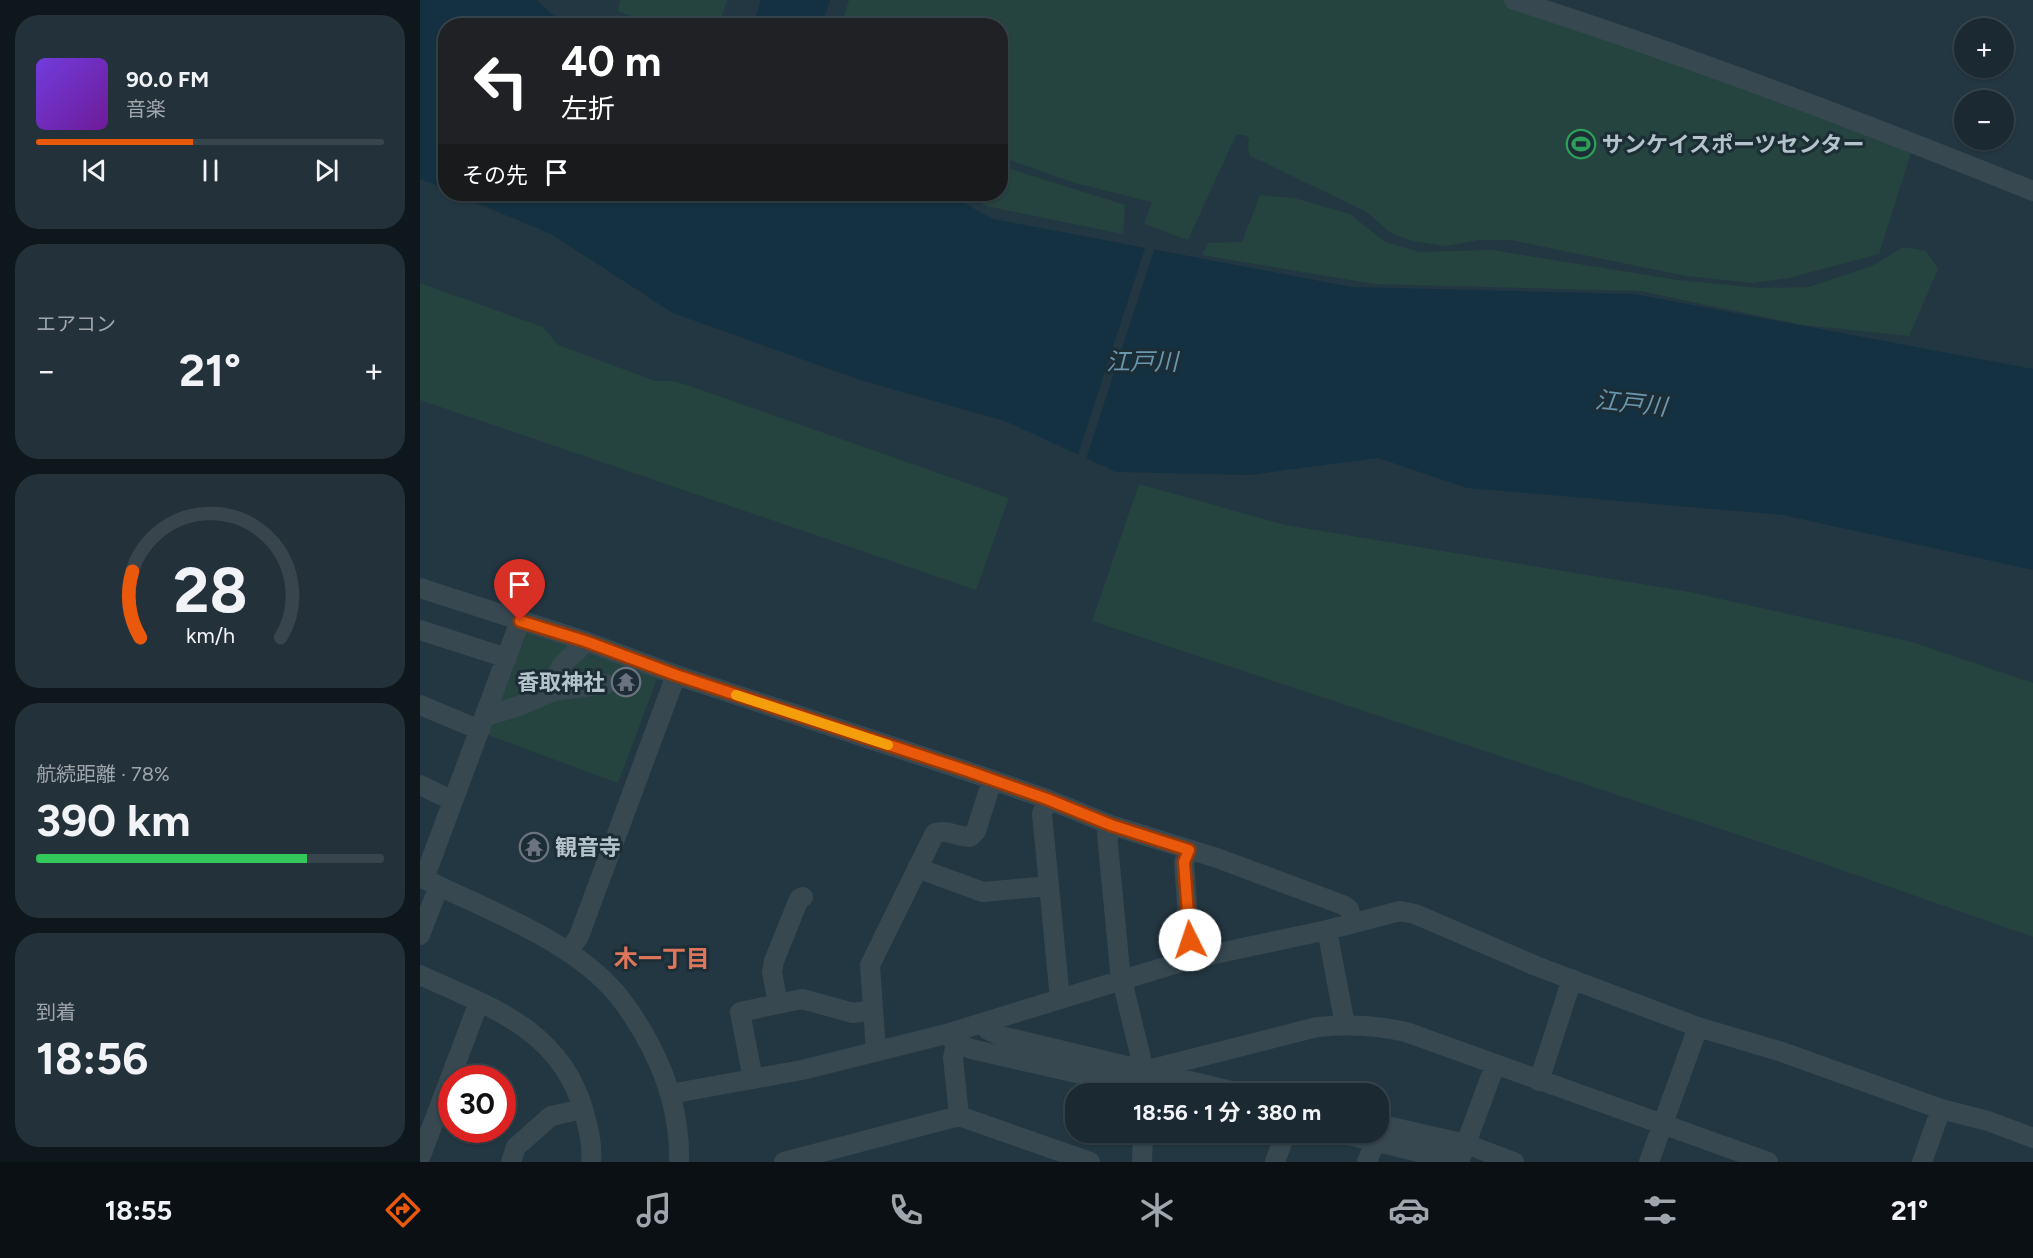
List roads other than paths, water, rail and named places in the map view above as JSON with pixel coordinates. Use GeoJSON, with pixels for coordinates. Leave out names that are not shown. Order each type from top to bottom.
{"type":"FeatureCollection","features":[{"type":"Feature","properties":{"kind":"street"},"geometry":{"type":"LineString","coordinates":[[1514,0],[1799,98],[2033,191]]}},
{"type":"Feature","properties":{"kind":"street"},"geometry":{"type":"LineString","coordinates":[[420,588],[585,641],[676,675],[992,780],[1111,825],[1217,858],[1342,905],[1349,909],[1352,922]]}},
{"type":"Feature","properties":{"kind":"street"},"geometry":{"type":"LineString","coordinates":[[420,935],[427,881],[453,801],[520,621]]}},
{"type":"Feature","properties":{"kind":"street"},"geometry":{"type":"LineString","coordinates":[[420,630],[507,658]]}},
{"type":"Feature","properties":{"kind":"street"},"geometry":{"type":"LineString","coordinates":[[554,691],[556,679],[564,663],[579,650],[585,641]]}},
{"type":"Feature","properties":{"kind":"street"},"geometry":{"type":"LineString","coordinates":[[568,952],[579,936],[676,675]]}},
{"type":"Feature","properties":{"kind":"street"},"geometry":{"type":"LineString","coordinates":[[420,705],[483,723],[554,691],[606,684]]}},
{"type":"Feature","properties":{"kind":"street"},"geometry":{"type":"LineString","coordinates":[[876,1052],[870,965],[935,832],[945,830],[963,837],[970,837],[976,831],[992,780]]}},
{"type":"Feature","properties":{"kind":"street"},"geometry":{"type":"LineString","coordinates":[[420,785],[453,801]]}},
{"type":"Feature","properties":{"kind":"street"},"geometry":{"type":"LineString","coordinates":[[1047,799],[1042,814],[1060,999]]}},
{"type":"Feature","properties":{"kind":"street"},"geometry":{"type":"LineString","coordinates":[[1111,825],[1107,834],[1122,981],[1146,1081]]}},
{"type":"Feature","properties":{"kind":"street"},"geometry":{"type":"LineString","coordinates":[[1189,850],[1184,862],[1191,959]]}},
{"type":"Feature","properties":{"kind":"street"},"geometry":{"type":"LineString","coordinates":[[917,868],[983,892],[1048,886]]}},
{"type":"Feature","properties":{"kind":"street"},"geometry":{"type":"LineString","coordinates":[[427,881],[568,952],[596,973],[627,1007],[663,1072],[670,1094],[679,1162]]}},
{"type":"Feature","properties":{"kind":"street"},"geometry":{"type":"LineString","coordinates":[[778,1004],[772,972],[774,961],[799,899],[803,897]]}},
{"type":"Feature","properties":{"kind":"street"},"geometry":{"type":"LineString","coordinates":[[670,1094],[802,1070],[876,1052],[951,1039],[987,1022],[1191,959],[1408,911],[1572,980],[1698,1027],[1782,1052],[2033,1138]]}},
{"type":"Feature","properties":{"kind":"street"},"geometry":{"type":"LineString","coordinates":[[1327,930],[1344,1012],[1344,1025]]}},
{"type":"Feature","properties":{"kind":"street"},"geometry":{"type":"LineString","coordinates":[[420,975],[516,1021],[546,1044],[578,1093],[590,1134],[591,1162]]}},
{"type":"Feature","properties":{"kind":"street"},"geometry":{"type":"LineString","coordinates":[[1539,1081],[1572,980]]}},
{"type":"Feature","properties":{"kind":"street"},"geometry":{"type":"LineString","coordinates":[[753,1079],[740,1012],[802,999],[854,1012],[873,1010]]}},
{"type":"Feature","properties":{"kind":"street"},"geometry":{"type":"LineString","coordinates":[[420,1158],[479,1002]]}},
{"type":"Feature","properties":{"kind":"street"},"geometry":{"type":"LineString","coordinates":[[987,1022],[988,1030],[1001,1036],[1146,1081],[1277,1036],[1317,1027],[1364,1025],[1406,1032],[1768,1162]]}},
{"type":"Feature","properties":{"kind":"street"},"geometry":{"type":"LineString","coordinates":[[1648,1162],[1698,1027]]}},
{"type":"Feature","properties":{"kind":"street"},"geometry":{"type":"LineString","coordinates":[[951,1039],[971,1049],[1161,1083]]}},
{"type":"Feature","properties":{"kind":"street"},"geometry":{"type":"LineString","coordinates":[[951,1039],[959,1116]]}},
{"type":"Feature","properties":{"kind":"street"},"geometry":{"type":"LineString","coordinates":[[1461,1158],[1495,1065]]}},
{"type":"Feature","properties":{"kind":"street"},"geometry":{"type":"LineString","coordinates":[[1922,1162],[1941,1108]]}},
{"type":"Feature","properties":{"kind":"street"},"geometry":{"type":"LineString","coordinates":[[511,1162],[516,1147],[551,1116],[583,1109]]}},
{"type":"Feature","properties":{"kind":"street"},"geometry":{"type":"LineString","coordinates":[[784,1162],[813,1159],[959,1116],[1090,1162]]}},
{"type":"Feature","properties":{"kind":"street"},"geometry":{"type":"LineString","coordinates":[[1389,1137],[1461,1158],[1514,1162]]}},
{"type":"Feature","properties":{"kind":"street"},"geometry":{"type":"LineString","coordinates":[[1142,1162],[1143,1143]]}},
{"type":"Feature","properties":{"kind":"street"},"geometry":{"type":"LineString","coordinates":[[1275,1162],[1282,1143]]}},
{"type":"Feature","properties":{"kind":"street"},"geometry":{"type":"LineString","coordinates":[[1367,1162],[1374,1143]]}},
{"type":"Feature","properties":{"kind":"water"},"geometry":{"type":"Polygon","coordinates":[[[420,0],[536,0],[557,18],[438,18],[438,186],[420,179],[420,0]]]}},
{"type":"Feature","properties":{"kind":"water"},"geometry":{"type":"Polygon","coordinates":[[[761,0],[830,0],[824,18],[755,18],[761,0]]]}},
{"type":"Feature","properties":{"kind":"water","name":"江戸川"},"geometry":{"type":"Polygon","coordinates":[[[472,201],[961,201],[993,219],[1352,287],[1634,294],[2033,369],[2033,570],[1783,515],[1467,488],[1378,458],[1249,475],[1116,472],[1005,421],[860,380],[673,313],[551,234],[472,201]]]}},
{"type":"Feature","properties":{"kind":"place","name":"サンケイスポーツセンター"},"geometry":{"type":"Point","coordinates":[1581,144]}},
{"type":"Feature","properties":{"kind":"place","name":"香取神社"},"geometry":{"type":"Point","coordinates":[626,682]}},
{"type":"Feature","properties":{"kind":"place","name":"観音寺"},"geometry":{"type":"Point","coordinates":[534,847]}},
{"type":"Feature","properties":{"kind":"district","name":"木一丁目"},"geometry":{"type":"Point","coordinates":[662,958]}}]}
